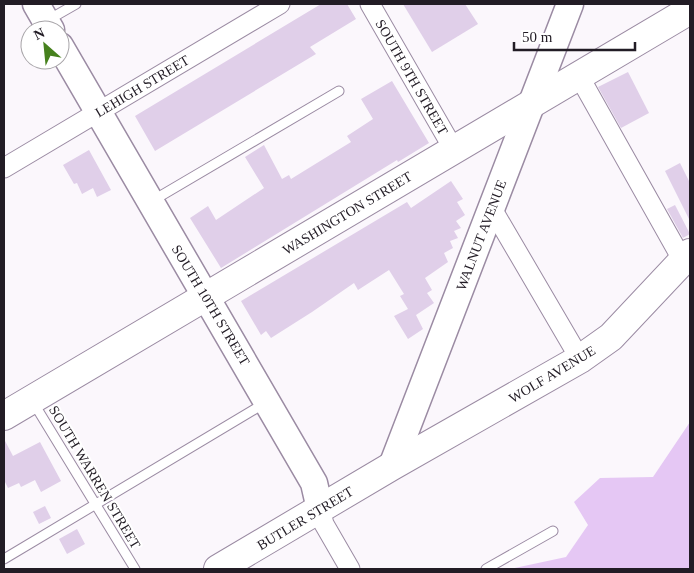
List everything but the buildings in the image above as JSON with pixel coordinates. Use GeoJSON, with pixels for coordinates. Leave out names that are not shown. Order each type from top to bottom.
{"type":"FeatureCollection","features":[{"type":"Feature","properties":{"kind":"main road","name":"WASHINGTON STREET"},"geometry":{"type":"LineString","coordinates":[[4,416],[690,10]]}},
{"type":"Feature","properties":{"kind":"main road","name":"WOLF AVENUE"},"geometry":{"type":"LineString","coordinates":[[392,466],[580,360],[611,337],[687,257]]}},
{"type":"Feature","properties":{"kind":"main road","name":"BUTLER STREET"},"geometry":{"type":"LineString","coordinates":[[218,569],[392,466]]}},
{"type":"Feature","properties":{"kind":"street","name":"LEHIGH STREET"},"geometry":{"type":"LineString","coordinates":[[4,168],[280,4]]}},
{"type":"Feature","properties":{"kind":"street","name":"SOUTH 9TH STREET"},"geometry":{"type":"LineString","coordinates":[[370,4],[454,150]]}},
{"type":"Feature","properties":{"kind":"street","name":"WALNUT AVENUE"},"geometry":{"type":"LineString","coordinates":[[392,466],[570,4]]}},
{"type":"Feature","properties":{"kind":"street","name":"SOUTH 10TH STREET"},"geometry":{"type":"LineString","coordinates":[[70,63],[314,484],[324,524],[350,569]]}},
{"type":"Feature","properties":{"kind":"street"},"geometry":{"type":"LineString","coordinates":[[579,76],[687,257]]}},
{"type":"Feature","properties":{"kind":"street"},"geometry":{"type":"LineString","coordinates":[[491,207],[580,360]]}},
{"type":"Feature","properties":{"kind":"lane"},"geometry":{"type":"LineString","coordinates":[[44,18],[76,4]]}},
{"type":"Feature","properties":{"kind":"lane"},"geometry":{"type":"LineString","coordinates":[[150,203],[339,91]]}},
{"type":"Feature","properties":{"kind":"lane","name":"SOUTH WARREN STREET"},"geometry":{"type":"LineString","coordinates":[[32,400],[135,569]]}},
{"type":"Feature","properties":{"kind":"lane"},"geometry":{"type":"LineString","coordinates":[[4,559],[268,402]]}},
{"type":"Feature","properties":{"kind":"lane"},"geometry":{"type":"LineString","coordinates":[[486,569],[553,531]]}},
{"type":"Feature","properties":{"kind":"shaded area"},"geometry":{"type":"Polygon","coordinates":[[[690,422],[690,569],[510,569],[566,557],[588,525],[574,502],[600,478],[653,477],[690,422]]]}}]}
